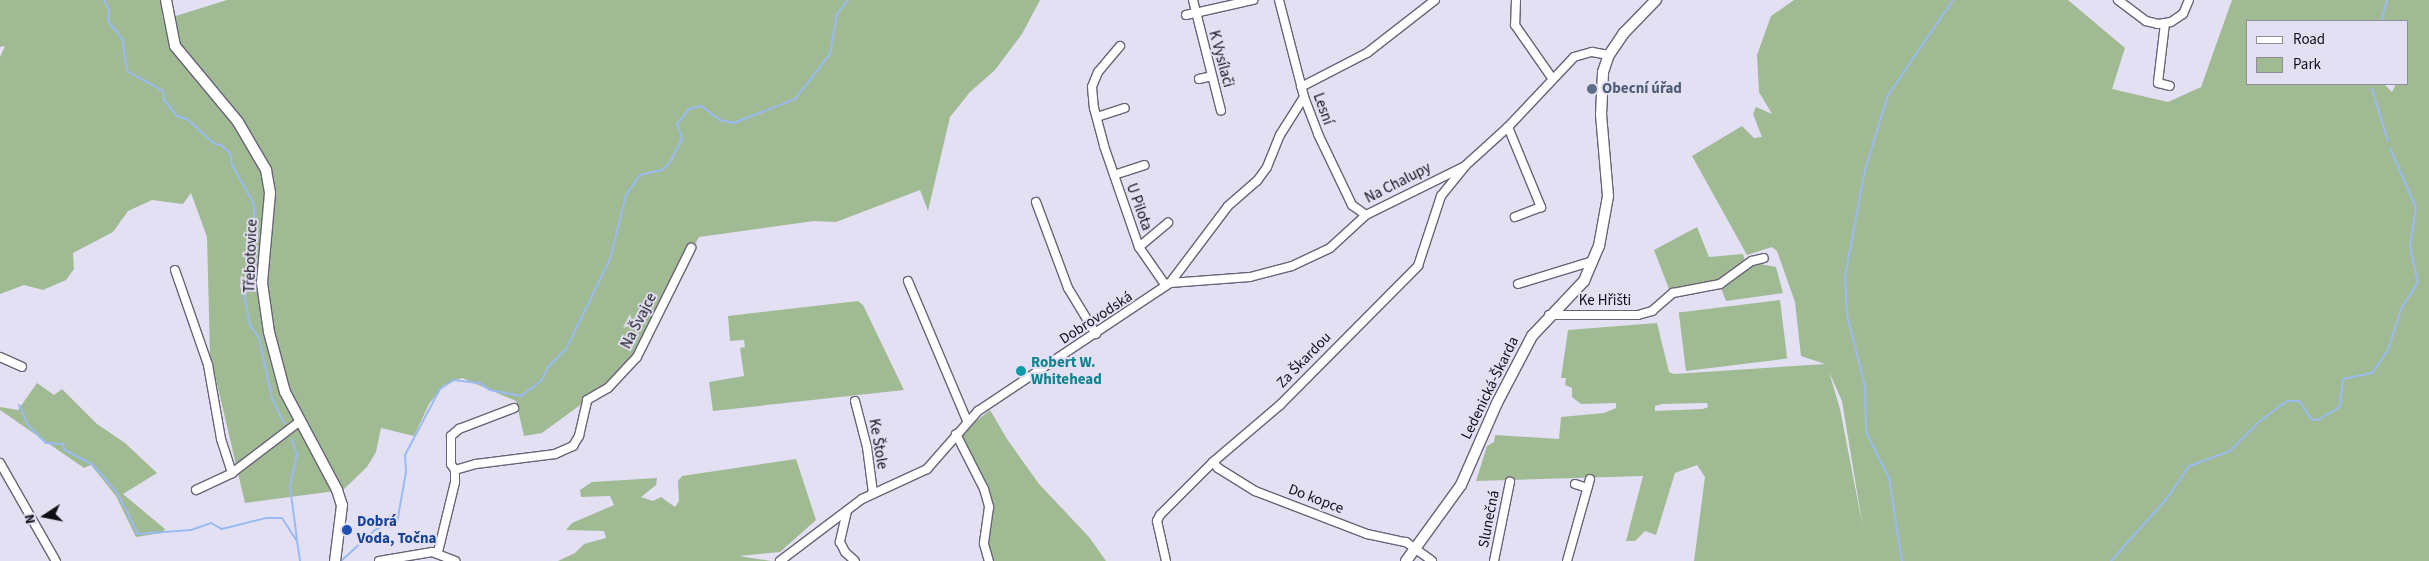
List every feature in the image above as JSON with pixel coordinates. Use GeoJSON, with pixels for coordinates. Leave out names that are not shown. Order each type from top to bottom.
{"type":"FeatureCollection","features":[{"type":"Feature","properties":{"kind":"main road","name":"Třebotovice"},"geometry":{"type":"LineString","coordinates":[[166,0],[175,46],[238,122],[266,170],[270,192],[262,282],[269,332],[285,392],[299,422],[337,490],[342,505],[335,560]]}},
{"type":"Feature","properties":{"kind":"main road"},"geometry":{"type":"LineString","coordinates":[[1609,55],[1656,0]]}},
{"type":"Feature","properties":{"kind":"main road","name":"Ledenická-Škarda"},"geometry":{"type":"LineString","coordinates":[[1406,561],[1455,496],[1515,366],[1550,315],[1584,281],[1593,261],[1604,230],[1608,196],[1600,90],[1609,55]]}},
{"type":"Feature","properties":{"kind":"street","name":"K Vysílači"},"geometry":{"type":"LineString","coordinates":[[1193,0],[1221,111]]}},
{"type":"Feature","properties":{"kind":"street","name":"K Vysílači"},"geometry":{"type":"LineString","coordinates":[[1186,14],[1253,0]]}},
{"type":"Feature","properties":{"kind":"street","name":"Lesní"},"geometry":{"type":"LineString","coordinates":[[1279,0],[1301,87],[1318,134],[1352,205],[1366,215]]}},
{"type":"Feature","properties":{"kind":"street"},"geometry":{"type":"LineString","coordinates":[[1301,87],[1367,53],[1435,0]]}},
{"type":"Feature","properties":{"kind":"street"},"geometry":{"type":"LineString","coordinates":[[1516,0],[1515,25],[1552,78]]}},
{"type":"Feature","properties":{"kind":"street"},"geometry":{"type":"LineString","coordinates":[[2118,0],[2146,21],[2165,23],[2183,14],[2188,0]]}},
{"type":"Feature","properties":{"kind":"street"},"geometry":{"type":"LineString","coordinates":[[2165,23],[2158,83],[2170,86]]}},
{"type":"Feature","properties":{"kind":"street","name":"U Pilota"},"geometry":{"type":"LineString","coordinates":[[1120,46],[1098,72],[1092,86],[1097,117],[1114,175],[1139,247],[1168,284]]}},
{"type":"Feature","properties":{"kind":"street","name":"Na Chalupy"},"geometry":{"type":"LineString","coordinates":[[1168,284],[1250,277],[1292,266],[1330,248],[1366,215],[1465,166],[1508,127],[1552,78],[1574,57],[1592,52],[1609,55]]}},
{"type":"Feature","properties":{"kind":"street"},"geometry":{"type":"LineString","coordinates":[[1199,79],[1212,76]]}},
{"type":"Feature","properties":{"kind":"street","name":"Dobrovodská"},"geometry":{"type":"LineString","coordinates":[[780,561],[873,493],[926,469],[968,421],[1004,392],[1096,334],[1168,284],[1228,206],[1257,181],[1267,167],[1280,135],[1304,97]]}},
{"type":"Feature","properties":{"kind":"street"},"geometry":{"type":"LineString","coordinates":[[1097,117],[1125,108]]}},
{"type":"Feature","properties":{"kind":"street"},"geometry":{"type":"LineString","coordinates":[[1508,127],[1541,207],[1515,217]]}},
{"type":"Feature","properties":{"kind":"street","name":"U Pilota"},"geometry":{"type":"LineString","coordinates":[[1114,175],[1144,165]]}},
{"type":"Feature","properties":{"kind":"street","name":"Za Škardou"},"geometry":{"type":"LineString","coordinates":[[1166,561],[1157,521],[1172,500],[1280,404],[1418,266],[1441,196],[1465,166]]}},
{"type":"Feature","properties":{"kind":"street"},"geometry":{"type":"LineString","coordinates":[[1036,202],[1068,288],[1096,334]]}},
{"type":"Feature","properties":{"kind":"street","name":"U Pilota"},"geometry":{"type":"LineString","coordinates":[[1139,247],[1168,223]]}},
{"type":"Feature","properties":{"kind":"street","name":"Na Švajce"},"geometry":{"type":"LineString","coordinates":[[455,470],[476,464],[555,454],[573,446],[579,436],[587,400],[608,388],[637,357],[691,248]]}},
{"type":"Feature","properties":{"kind":"street","name":"Ke Hřišti"},"geometry":{"type":"LineString","coordinates":[[1550,315],[1638,315],[1652,311],[1673,293],[1720,284],[1752,261],[1764,258]]}},
{"type":"Feature","properties":{"kind":"street"},"geometry":{"type":"LineString","coordinates":[[1518,284],[1593,261]]}},
{"type":"Feature","properties":{"kind":"street"},"geometry":{"type":"LineString","coordinates":[[175,270],[208,365],[222,439],[232,473]]}},
{"type":"Feature","properties":{"kind":"street"},"geometry":{"type":"LineString","coordinates":[[908,281],[968,421]]}},
{"type":"Feature","properties":{"kind":"street"},"geometry":{"type":"LineString","coordinates":[[0,357],[22,367]]}},
{"type":"Feature","properties":{"kind":"street","name":"Ke Štole"},"geometry":{"type":"LineString","coordinates":[[855,401],[867,447],[873,493]]}},
{"type":"Feature","properties":{"kind":"street"},"geometry":{"type":"LineString","coordinates":[[438,552],[456,482],[455,470],[451,464],[451,436],[459,429],[514,408]]}},
{"type":"Feature","properties":{"kind":"street"},"geometry":{"type":"LineString","coordinates":[[196,490],[232,473],[299,422]]}},
{"type":"Feature","properties":{"kind":"street"},"geometry":{"type":"LineString","coordinates":[[956,434],[984,489],[989,508],[984,544],[989,561]]}},
{"type":"Feature","properties":{"kind":"street","name":"Do kopce"},"geometry":{"type":"LineString","coordinates":[[1213,462],[1218,468],[1255,492],[1367,534],[1417,547]]}},
{"type":"Feature","properties":{"kind":"street"},"geometry":{"type":"LineString","coordinates":[[0,463],[56,561]]}},
{"type":"Feature","properties":{"kind":"street"},"geometry":{"type":"LineString","coordinates":[[1567,561],[1590,479]]}},
{"type":"Feature","properties":{"kind":"street","name":"Slunečná"},"geometry":{"type":"LineString","coordinates":[[1494,561],[1510,482]]}},
{"type":"Feature","properties":{"kind":"street"},"geometry":{"type":"LineString","coordinates":[[1575,484],[1587,488]]}},
{"type":"Feature","properties":{"kind":"street"},"geometry":{"type":"LineString","coordinates":[[847,511],[840,542],[845,552],[855,561]]}},
{"type":"Feature","properties":{"kind":"street"},"geometry":{"type":"LineString","coordinates":[[1417,547],[1432,561]]}},
{"type":"Feature","properties":{"kind":"street"},"geometry":{"type":"LineString","coordinates":[[379,561],[438,552],[455,561]]}},
{"type":"Feature","properties":{"kind":"green space"},"geometry":{"type":"Polygon","coordinates":[[[0,0],[161,0],[163,20],[227,0],[1040,0],[1022,34],[995,70],[970,92],[950,117],[928,211],[920,190],[836,222],[814,221],[699,237],[644,342],[602,389],[542,433],[524,436],[516,401],[462,378],[444,385],[429,404],[414,436],[381,428],[376,452],[367,467],[343,490],[245,503],[210,354],[207,237],[191,193],[183,204],[152,200],[128,211],[113,232],[73,253],[74,269],[66,280],[43,290],[24,285],[0,294],[0,57],[5,46],[0,47],[0,0]]]}},
{"type":"Feature","properties":{"kind":"green space"},"geometry":{"type":"Polygon","coordinates":[[[1794,0],[2068,0],[2125,48],[2112,89],[2168,102],[2201,87],[2232,0],[2429,0],[2429,561],[1694,561],[1705,477],[1697,465],[1675,473],[1656,535],[1645,531],[1635,541],[1626,541],[1643,476],[1476,481],[1487,446],[1494,442],[1495,435],[1559,439],[1561,417],[1604,413],[1616,408],[1616,403],[1581,404],[1572,397],[1572,388],[1565,385],[1566,378],[1561,378],[1568,330],[1657,323],[1669,372],[1674,374],[1825,364],[1801,356],[1795,302],[1777,251],[1772,247],[1747,255],[1692,156],[1742,126],[1754,138],[1762,137],[1753,114],[1756,107],[1772,114],[1759,92],[1757,55],[1771,16],[1794,0]],[[1829,372],[1840,409],[1863,528],[1842,401],[1829,372]],[[1707,403],[1662,404],[1655,406],[1655,411],[1703,409],[1708,407],[1707,403]]]}},
{"type":"Feature","properties":{"kind":"green space"},"geometry":{"type":"Polygon","coordinates":[[[1697,227],[1709,257],[1743,254],[1745,261],[1720,279],[1669,289],[1654,250],[1697,227]]]}},
{"type":"Feature","properties":{"kind":"green space"},"geometry":{"type":"Polygon","coordinates":[[[1755,263],[1776,267],[1783,293],[1726,301],[1721,288],[1755,263]]]}},
{"type":"Feature","properties":{"kind":"green space"},"geometry":{"type":"Polygon","coordinates":[[[1780,300],[1787,359],[1686,371],[1679,312],[1780,300]]]}},
{"type":"Feature","properties":{"kind":"green space"},"geometry":{"type":"Polygon","coordinates":[[[858,301],[863,305],[904,390],[713,411],[709,382],[744,376],[740,348],[745,347],[744,340],[730,341],[728,316],[858,301]]]}},
{"type":"Feature","properties":{"kind":"green space"},"geometry":{"type":"Polygon","coordinates":[[[37,383],[54,395],[62,389],[97,424],[125,443],[157,473],[123,494],[165,529],[162,533],[136,537],[116,496],[91,465],[84,468],[0,410],[0,407],[18,410],[37,383]]]}},
{"type":"Feature","properties":{"kind":"green space"},"geometry":{"type":"Polygon","coordinates":[[[990,410],[1007,439],[1039,484],[1089,537],[1106,561],[994,561],[988,543],[990,497],[961,438],[964,431],[990,410]]]}},
{"type":"Feature","properties":{"kind":"green space"},"geometry":{"type":"Polygon","coordinates":[[[796,459],[816,520],[780,552],[739,556],[771,561],[558,561],[575,553],[584,544],[606,538],[604,531],[566,530],[572,523],[614,505],[610,496],[581,497],[580,490],[592,482],[657,478],[656,485],[641,497],[653,501],[661,497],[675,507],[679,501],[678,481],[682,476],[796,459]]]}},
{"type":"Feature","properties":{"kind":"waterway"},"geometry":{"type":"LineString","coordinates":[[104,0],[109,10],[108,21],[122,38],[127,71],[163,91],[164,100],[177,116],[187,119],[215,144],[221,145],[230,153],[232,165],[254,204],[254,259],[244,294],[250,325],[259,338],[272,398],[284,423]]}},
{"type":"Feature","properties":{"kind":"waterway"},"geometry":{"type":"LineString","coordinates":[[341,561],[375,530],[383,526],[391,527],[397,523],[406,472],[405,455],[440,389],[454,380],[480,383],[490,390],[521,396],[541,381],[548,367],[566,349],[610,259],[626,195],[640,175],[662,170],[669,164],[682,138],[677,124],[689,109],[701,106],[720,120],[734,123],[795,99],[830,54],[837,14],[848,0]]}},
{"type":"Feature","properties":{"kind":"waterway"},"geometry":{"type":"LineString","coordinates":[[1902,561],[1889,478],[1866,432],[1865,386],[1847,315],[1845,276],[1865,170],[1888,95],[1953,0]]}},
{"type":"Feature","properties":{"kind":"waterway"},"geometry":{"type":"LineString","coordinates":[[2381,20],[2387,0]]}},
{"type":"Feature","properties":{"kind":"waterway"},"geometry":{"type":"LineString","coordinates":[[2372,89],[2388,141]]}},
{"type":"Feature","properties":{"kind":"waterway"},"geometry":{"type":"LineString","coordinates":[[2111,561],[2168,497],[2189,466],[2230,451],[2261,420],[2287,401],[2299,401],[2311,419],[2318,420],[2340,407],[2343,379],[2372,373],[2388,350],[2402,307],[2418,282],[2410,246],[2416,208],[2390,148]]}},
{"type":"Feature","properties":{"kind":"waterway"},"geometry":{"type":"LineString","coordinates":[[19,405],[28,425],[46,443],[63,444],[65,450],[93,465],[118,494],[138,534],[191,530],[211,523],[222,529],[266,518],[282,518],[297,541],[300,561]]}},
{"type":"Feature","properties":{"kind":"waterway"},"geometry":{"type":"LineString","coordinates":[[292,439],[297,454],[290,487],[297,539]]}},
{"type":"Feature","properties":{"kind":"place","name":"Obecní úřad"},"geometry":{"type":"Point","coordinates":[1592,89]}},
{"type":"Feature","properties":{"kind":"place","name":"Robert W. Whitehead"},"geometry":{"type":"Point","coordinates":[1021,371]}},
{"type":"Feature","properties":{"kind":"place","name":"Dobrá Voda, Točna"},"geometry":{"type":"Point","coordinates":[347,530]}}]}
